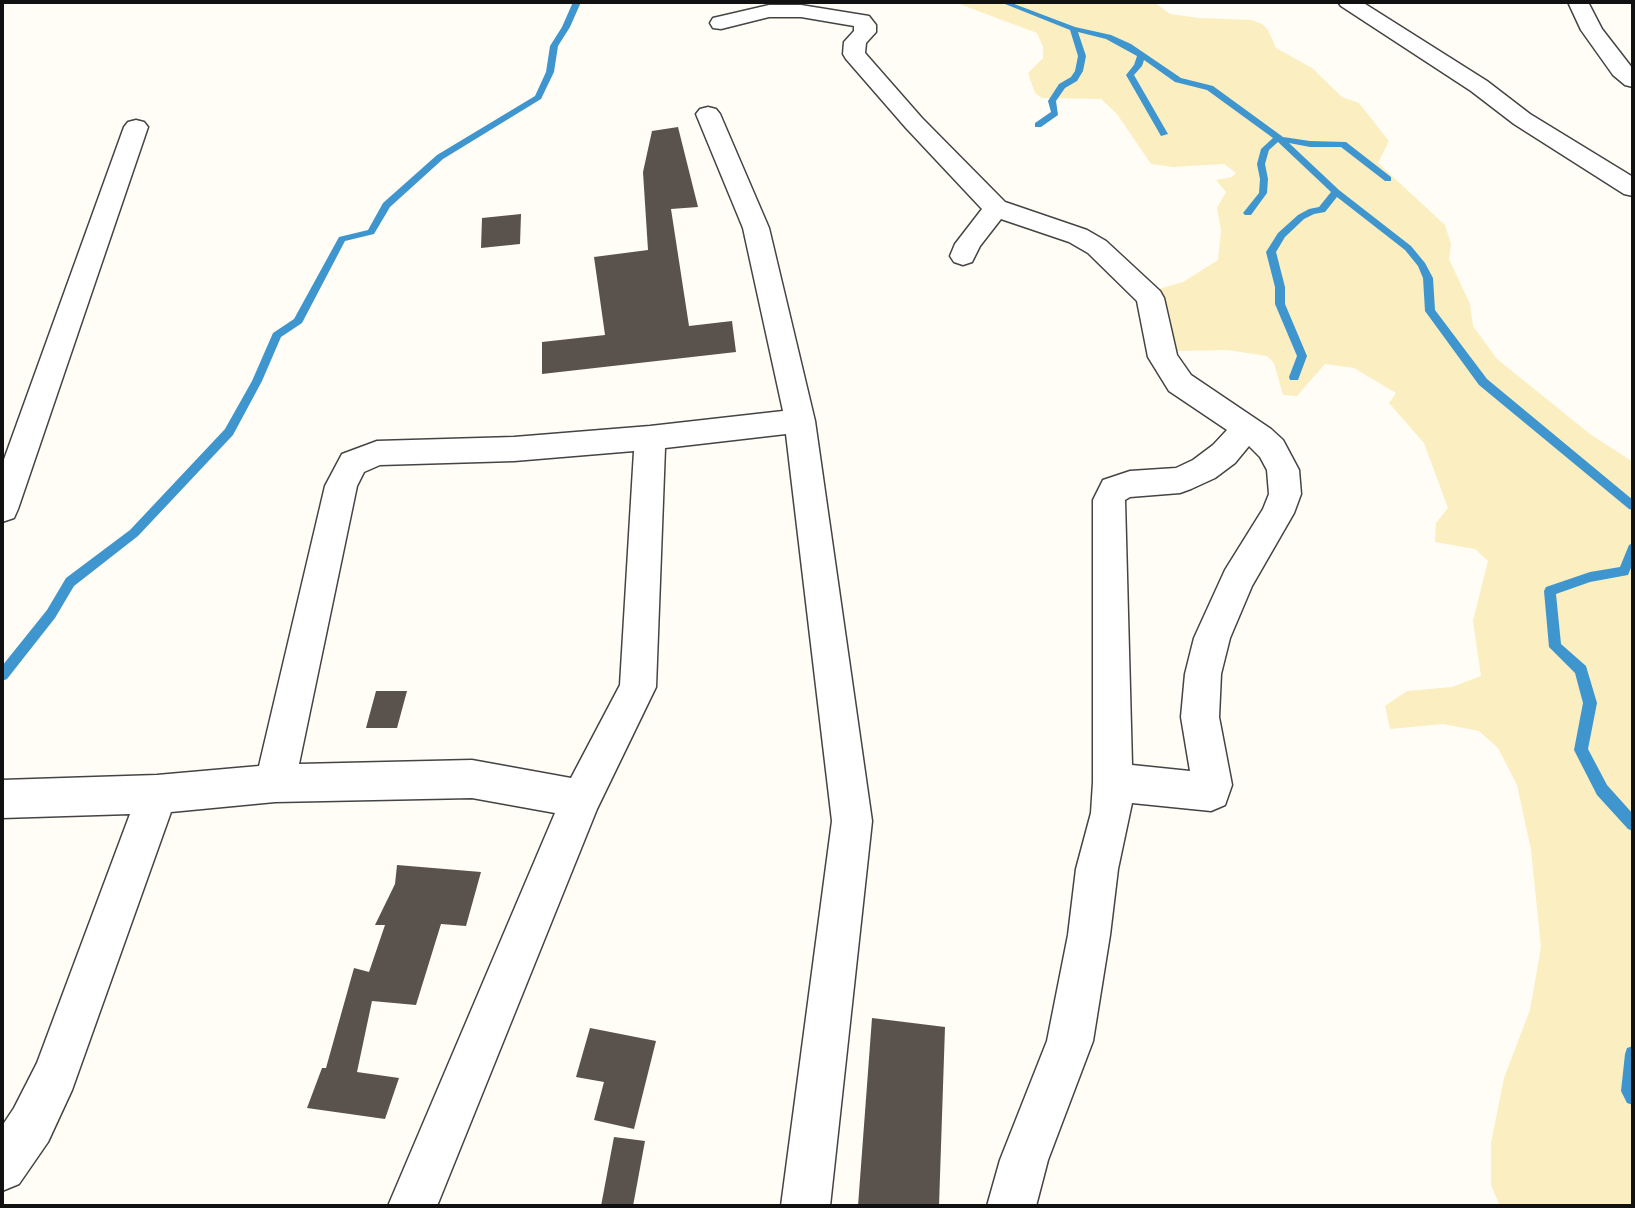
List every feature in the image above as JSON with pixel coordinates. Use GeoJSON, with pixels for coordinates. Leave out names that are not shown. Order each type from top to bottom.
{"type":"FeatureCollection","features":[{"type":"Feature","properties":{"kind":"street"},"geometry":{"type":"LineString","coordinates":[[1348,2],[1479,86],[1522,119],[1577,150],[1633,188]]}},
{"type":"Feature","properties":{"kind":"street"},"geometry":{"type":"LineString","coordinates":[[1578,2],[1592,30],[1621,70],[1633,80]]}},
{"type":"Feature","properties":{"kind":"street"},"geometry":{"type":"LineString","coordinates":[[721,23],[749,14],[791,11],[862,21],[865,32],[855,43],[855,54],[914,123],[996,208],[1078,236],[1097,247],[1150,298],[1163,357],[1180,383],[1245,430],[1260,437],[1272,449],[1283,470],[1285,494],[1278,513],[1237,580],[1212,638],[1203,674],[1200,717],[1212,789],[1209,794],[1114,782]]}},
{"type":"Feature","properties":{"kind":"street"},"geometry":{"type":"LineString","coordinates":[[708,114],[756,228],[800,421],[852,821],[806,1206]]}},
{"type":"Feature","properties":{"kind":"street"},"geometry":{"type":"LineString","coordinates":[[2,509],[136,127]]}},
{"type":"Feature","properties":{"kind":"street"},"geometry":{"type":"LineString","coordinates":[[963,256],[968,244],[996,208]]}},
{"type":"Feature","properties":{"kind":"street"},"geometry":{"type":"LineString","coordinates":[[275,783],[341,486],[354,463],[377,453],[514,449],[650,438],[800,421]]}},
{"type":"Feature","properties":{"kind":"street"},"geometry":{"type":"LineString","coordinates":[[1013,1206],[1024,1160],[1070,1041],[1089,935],[1097,869],[1111,813],[1114,782],[1109,499],[1114,489],[1130,484],[1180,480],[1204,470],[1224,454],[1245,430]]}},
{"type":"Feature","properties":{"kind":"street"},"geometry":{"type":"LineString","coordinates":[[413,1206],[581,799],[638,687],[650,438]]}},
{"type":"Feature","properties":{"kind":"street"},"geometry":{"type":"LineString","coordinates":[[2,799],[157,794],[275,783],[472,779],[581,799]]}},
{"type":"Feature","properties":{"kind":"street"},"geometry":{"type":"LineString","coordinates":[[2,1167],[30,1125],[56,1074],[157,794]]}},
{"type":"Feature","properties":{"kind":"sand"},"geometry":{"type":"Polygon","coordinates":[[[954,2],[1154,2],[1170,14],[1252,20],[1262,24],[1268,30],[1276,48],[1312,68],[1342,97],[1359,103],[1389,141],[1378,163],[1445,225],[1451,244],[1449,259],[1470,304],[1473,326],[1497,359],[1590,434],[1633,462],[1633,1206],[1500,1206],[1491,1185],[1491,1143],[1504,1078],[1530,1010],[1541,947],[1531,850],[1517,785],[1498,748],[1479,731],[1443,724],[1390,729],[1385,706],[1407,691],[1452,687],[1481,676],[1473,621],[1488,561],[1475,549],[1435,542],[1436,523],[1448,508],[1424,443],[1389,403],[1396,393],[1354,368],[1325,364],[1297,396],[1283,395],[1274,363],[1267,356],[1227,350],[1178,351],[1162,342],[1155,309],[1159,289],[1183,282],[1218,260],[1221,230],[1217,208],[1226,192],[1216,180],[1232,177],[1236,173],[1224,164],[1173,167],[1151,164],[1117,114],[1101,99],[1042,98],[1035,93],[1028,73],[1043,58],[1043,47],[1037,33],[954,2]]]}},
{"type":"Feature","properties":{"kind":"building"},"geometry":{"type":"Polygon","coordinates":[[[678,127],[698,207],[671,209],[689,326],[732,321],[736,352],[542,374],[542,342],[605,335],[594,257],[648,250],[643,172],[652,131],[678,127]]]}},
{"type":"Feature","properties":{"kind":"building"},"geometry":{"type":"Polygon","coordinates":[[[521,214],[520,244],[481,248],[482,218],[521,214]]]}},
{"type":"Feature","properties":{"kind":"building"},"geometry":{"type":"Polygon","coordinates":[[[376,691],[407,691],[397,728],[366,728],[376,691]]]}},
{"type":"Feature","properties":{"kind":"building"},"geometry":{"type":"Polygon","coordinates":[[[397,865],[481,872],[466,926],[441,924],[416,1005],[372,1001],[357,1072],[399,1078],[385,1119],[307,1108],[322,1068],[326,1068],[354,968],[369,972],[385,925],[375,925],[395,884],[397,865]]]}},
{"type":"Feature","properties":{"kind":"building"},"geometry":{"type":"Polygon","coordinates":[[[872,1018],[945,1027],[939,1206],[858,1206],[872,1018]]]}},
{"type":"Feature","properties":{"kind":"building"},"geometry":{"type":"Polygon","coordinates":[[[590,1028],[656,1041],[634,1129],[594,1120],[604,1082],[576,1077],[590,1028]]]}},
{"type":"Feature","properties":{"kind":"building"},"geometry":{"type":"Polygon","coordinates":[[[614,1137],[645,1141],[633,1206],[601,1206],[614,1137]]]}},
{"type":"Feature","properties":{"kind":"waterway"},"geometry":{"type":"LineString","coordinates":[[2,675],[51,614],[70,582],[134,533],[229,432],[257,381],[277,335],[298,321],[342,239],[371,232],[386,205],[440,157],[538,97],[550,72],[554,46],[577,2]]}},
{"type":"Feature","properties":{"kind":"waterway"},"geometry":{"type":"LineString","coordinates":[[1003,2],[1073,29]]}},
{"type":"Feature","properties":{"kind":"waterway"},"geometry":{"type":"LineString","coordinates":[[1038,125],[1055,113],[1052,101],[1062,86],[1074,79],[1079,71],[1082,56],[1073,29]]}},
{"type":"Feature","properties":{"kind":"waterway"},"geometry":{"type":"LineString","coordinates":[[1073,29],[1108,37],[1128,46],[1178,80],[1210,88],[1280,139]]}},
{"type":"Feature","properties":{"kind":"waterway"},"geometry":{"type":"LineString","coordinates":[[1141,55],[1138,66],[1130,75],[1164,134]]}},
{"type":"Feature","properties":{"kind":"waterway"},"geometry":{"type":"LineString","coordinates":[[1248,213],[1263,193],[1261,164],[1265,149],[1280,139]]}},
{"type":"Feature","properties":{"kind":"waterway"},"geometry":{"type":"LineString","coordinates":[[1280,139],[1310,144],[1343,144],[1388,179]]}},
{"type":"Feature","properties":{"kind":"waterway"},"geometry":{"type":"LineString","coordinates":[[1280,139],[1336,192]]}},
{"type":"Feature","properties":{"kind":"waterway"},"geometry":{"type":"LineString","coordinates":[[1294,377],[1302,356],[1280,304],[1280,287],[1271,252],[1281,235],[1301,217],[1312,211],[1322,210],[1336,192]]}},
{"type":"Feature","properties":{"kind":"waterway"},"geometry":{"type":"LineString","coordinates":[[1336,192],[1408,248],[1422,265],[1428,278],[1430,311],[1483,382],[1633,506]]}},
{"type":"Feature","properties":{"kind":"waterway"},"geometry":{"type":"LineString","coordinates":[[1633,548],[1624,571],[1590,577],[1550,591],[1555,647],[1581,670],[1590,703],[1581,750],[1602,790],[1633,824]]}},
{"type":"Feature","properties":{"kind":"waterway"},"geometry":{"type":"LineString","coordinates":[[1633,1054],[1629,1091],[1633,1097]]}}]}
